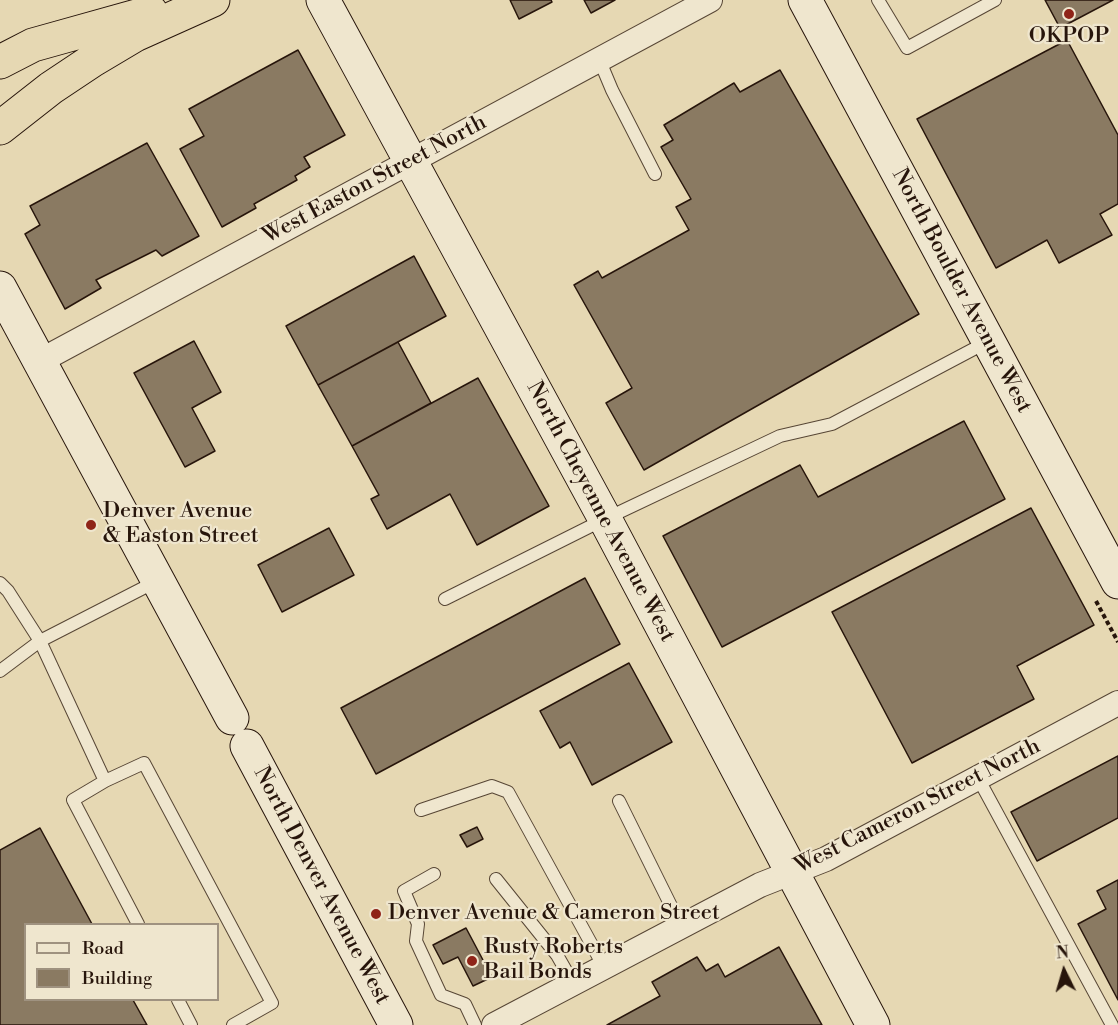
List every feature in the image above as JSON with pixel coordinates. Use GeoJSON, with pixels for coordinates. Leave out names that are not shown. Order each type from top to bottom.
{"type":"FeatureCollection","features":[{"type":"Feature","properties":{"kind":"highway"},"geometry":{"type":"LineString","coordinates":[[0,62],[33,45],[194,0]]}},
{"type":"Feature","properties":{"kind":"highway"},"geometry":{"type":"LineString","coordinates":[[3,125],[51,88],[101,55],[135,35],[213,0]]}},
{"type":"Feature","properties":{"kind":"street","name":"North Cheyenne Avenue West"},"geometry":{"type":"LineString","coordinates":[[323,0],[605,519],[873,1025]]}},
{"type":"Feature","properties":{"kind":"street","name":"West Easton Street North"},"geometry":{"type":"LineString","coordinates":[[40,361],[710,0]]}},
{"type":"Feature","properties":{"kind":"street","name":"North Boulder Avenue West"},"geometry":{"type":"LineString","coordinates":[[805,0],[1118,582]]}},
{"type":"Feature","properties":{"kind":"street","name":"North Denver Avenue West"},"geometry":{"type":"LineString","coordinates":[[0,288],[396,1025]]}},
{"type":"Feature","properties":{"kind":"street","name":"West Cameron Street North"},"geometry":{"type":"LineString","coordinates":[[494,1025],[760,885],[826,859],[1118,703]]}},
{"type":"Feature","properties":{"kind":"lane"},"geometry":{"type":"LineString","coordinates":[[878,0],[907,48],[995,0]]}},
{"type":"Feature","properties":{"kind":"lane"},"geometry":{"type":"LineString","coordinates":[[599,60],[655,174]]}},
{"type":"Feature","properties":{"kind":"lane"},"geometry":{"type":"LineString","coordinates":[[445,599],[605,519],[780,436],[832,424],[988,341]]}},
{"type":"Feature","properties":{"kind":"lane"},"geometry":{"type":"LineString","coordinates":[[0,671],[40,641],[158,580]]}},
{"type":"Feature","properties":{"kind":"lane"},"geometry":{"type":"LineString","coordinates":[[0,583],[8,591],[40,641],[105,782]]}},
{"type":"Feature","properties":{"kind":"lane"},"geometry":{"type":"LineString","coordinates":[[137,923],[72,800],[144,763],[272,1003],[233,1025]]}},
{"type":"Feature","properties":{"kind":"lane"},"geometry":{"type":"LineString","coordinates":[[978,778],[1112,1025]]}},
{"type":"Feature","properties":{"kind":"lane"},"geometry":{"type":"LineString","coordinates":[[421,810],[492,786],[508,792],[604,967]]}},
{"type":"Feature","properties":{"kind":"lane"},"geometry":{"type":"LineString","coordinates":[[619,801],[681,926]]}},
{"type":"Feature","properties":{"kind":"lane"},"geometry":{"type":"LineString","coordinates":[[434,874],[404,891],[418,924],[416,941],[441,995],[465,1004],[475,1025]]}},
{"type":"Feature","properties":{"kind":"lane"},"geometry":{"type":"LineString","coordinates":[[496,879],[557,956],[573,983]]}},
{"type":"Feature","properties":{"kind":"lane"},"geometry":{"type":"LineString","coordinates":[[179,1001],[191,1025]]}},
{"type":"Feature","properties":{"kind":"building"},"geometry":{"type":"Polygon","coordinates":[[[510,0],[551,0],[552,2],[519,19],[510,0]]]}},
{"type":"Feature","properties":{"kind":"building"},"geometry":{"type":"Polygon","coordinates":[[[584,0],[615,0],[591,13],[584,0]]]}},
{"type":"Feature","properties":{"kind":"building","name":"OKPOP"},"geometry":{"type":"Polygon","coordinates":[[[1045,0],[1113,0],[1060,28],[1045,0]]]}},
{"type":"Feature","properties":{"kind":"building"},"geometry":{"type":"Polygon","coordinates":[[[1067,40],[1118,135],[1118,204],[1100,214],[1112,235],[1059,263],[1047,240],[996,268],[917,119],[1067,40]]]}},
{"type":"Feature","properties":{"kind":"building"},"geometry":{"type":"Polygon","coordinates":[[[298,50],[345,135],[304,157],[310,167],[295,176],[297,180],[254,204],[256,208],[222,227],[180,149],[204,136],[189,109],[298,50]]]}},
{"type":"Feature","properties":{"kind":"building"},"geometry":{"type":"Polygon","coordinates":[[[780,70],[919,314],[644,470],[606,403],[632,388],[574,285],[598,271],[602,278],[689,230],[676,207],[691,199],[661,147],[673,140],[664,125],[734,83],[740,92],[780,70]]]}},
{"type":"Feature","properties":{"kind":"building"},"geometry":{"type":"Polygon","coordinates":[[[147,143],[199,236],[162,256],[156,250],[96,280],[101,288],[65,309],[25,234],[40,225],[30,206],[147,143]]]}},
{"type":"Feature","properties":{"kind":"building"},"geometry":{"type":"Polygon","coordinates":[[[414,256],[446,316],[318,385],[286,326],[414,256]]]}},
{"type":"Feature","properties":{"kind":"building"},"geometry":{"type":"Polygon","coordinates":[[[194,341],[221,392],[192,408],[215,451],[185,467],[134,373],[194,341]]]}},
{"type":"Feature","properties":{"kind":"building"},"geometry":{"type":"Polygon","coordinates":[[[398,342],[431,403],[352,446],[318,385],[398,342]]]}},
{"type":"Feature","properties":{"kind":"building"},"geometry":{"type":"Polygon","coordinates":[[[478,378],[549,506],[477,545],[450,494],[387,529],[371,499],[379,495],[352,446],[478,378]]]}},
{"type":"Feature","properties":{"kind":"building"},"geometry":{"type":"Polygon","coordinates":[[[964,421],[1005,499],[722,647],[663,536],[800,465],[818,497],[964,421]]]}},
{"type":"Feature","properties":{"kind":"building"},"geometry":{"type":"Polygon","coordinates":[[[1031,508],[1094,625],[1017,666],[1034,699],[912,763],[832,612],[1031,508]]]}},
{"type":"Feature","properties":{"kind":"building"},"geometry":{"type":"Polygon","coordinates":[[[329,528],[354,575],[282,612],[258,565],[329,528]]]}},
{"type":"Feature","properties":{"kind":"building"},"geometry":{"type":"Polygon","coordinates":[[[585,578],[620,644],[376,774],[341,708],[585,578]]]}},
{"type":"Feature","properties":{"kind":"building"},"geometry":{"type":"Polygon","coordinates":[[[629,663],[672,742],[592,785],[570,742],[560,748],[540,711],[629,663]]]}},
{"type":"Feature","properties":{"kind":"building"},"geometry":{"type":"Polygon","coordinates":[[[1118,756],[1118,818],[1037,861],[1011,812],[1118,756]]]}},
{"type":"Feature","properties":{"kind":"building"},"geometry":{"type":"Polygon","coordinates":[[[477,827],[483,839],[467,847],[460,835],[477,827]]]}},
{"type":"Feature","properties":{"kind":"building"},"geometry":{"type":"Polygon","coordinates":[[[40,828],[91,923],[24,923],[24,1001],[134,1001],[147,1025],[0,1025],[0,850],[40,828]]]}},
{"type":"Feature","properties":{"kind":"building"},"geometry":{"type":"Polygon","coordinates":[[[1118,880],[1118,1000],[1078,924],[1106,909],[1097,891],[1118,880]]]}},
{"type":"Feature","properties":{"kind":"building","name":"Rusty Roberts Bail Bonds"},"geometry":{"type":"Polygon","coordinates":[[[466,928],[492,977],[473,986],[458,957],[443,964],[433,945],[466,928]]]}},
{"type":"Feature","properties":{"kind":"building"},"geometry":{"type":"Polygon","coordinates":[[[779,947],[822,1025],[607,1025],[660,996],[652,982],[697,957],[706,971],[718,964],[725,977],[779,947]]]}},
{"type":"Feature","properties":{"kind":"place","name":"OKPOP"},"geometry":{"type":"Point","coordinates":[1069,14]}},
{"type":"Feature","properties":{"kind":"place","name":"Denver Avenue & Easton Street"},"geometry":{"type":"Point","coordinates":[91,525]}},
{"type":"Feature","properties":{"kind":"place","name":"Denver Avenue & Cameron Street"},"geometry":{"type":"Point","coordinates":[376,914]}},
{"type":"Feature","properties":{"kind":"place","name":"Rusty Roberts Bail Bonds"},"geometry":{"type":"Point","coordinates":[472,961]}}]}
